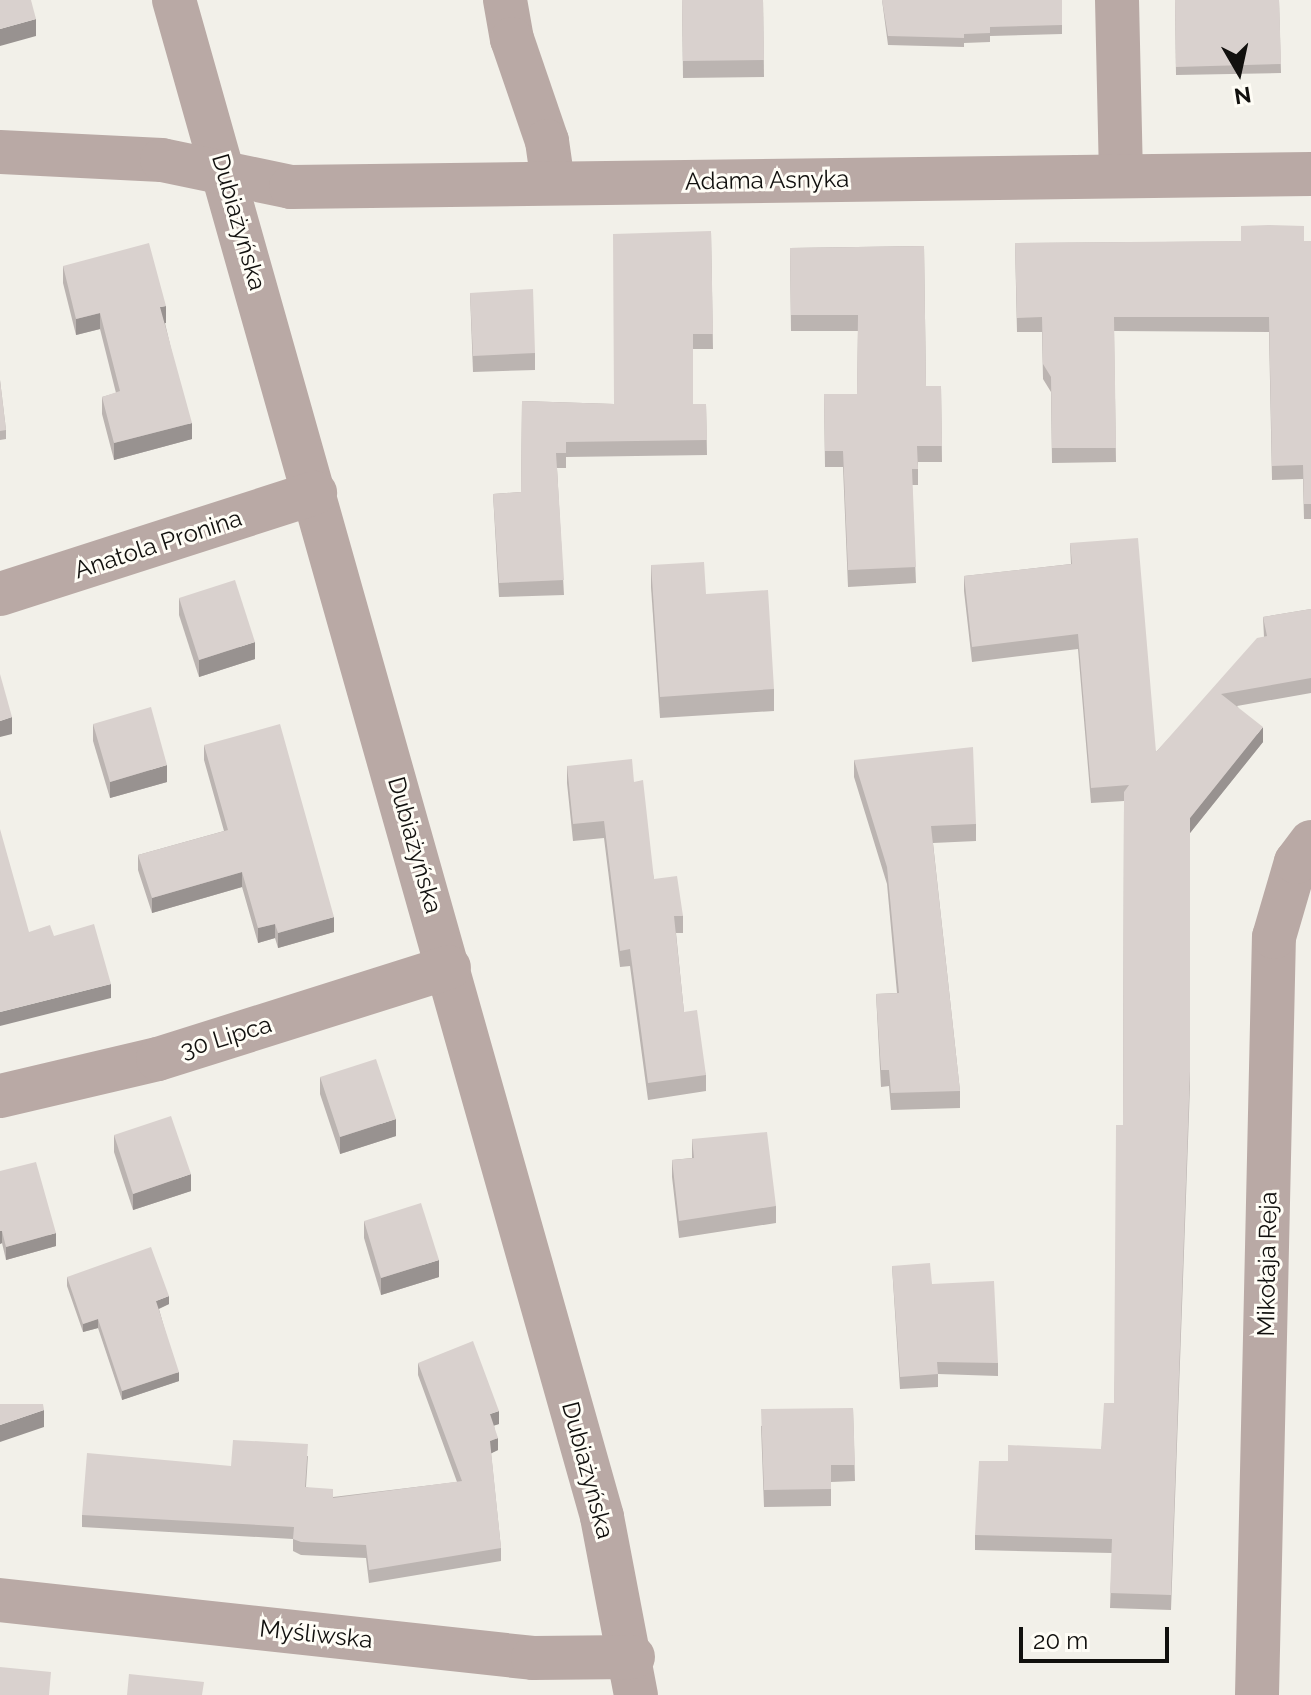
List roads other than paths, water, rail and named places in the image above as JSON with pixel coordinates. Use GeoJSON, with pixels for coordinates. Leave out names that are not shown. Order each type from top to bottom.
{"type":"FeatureCollection","features":[{"type":"Feature","properties":{"kind":"street","name":"Dubiażyńska"},"geometry":{"type":"LineString","coordinates":[[174,0],[602,1517],[634,1676]]}},
{"type":"Feature","properties":{"kind":"street"},"geometry":{"type":"LineString","coordinates":[[505,0],[512,39],[547,141],[553,183]]}},
{"type":"Feature","properties":{"kind":"street"},"geometry":{"type":"LineString","coordinates":[[1117,0],[1121,176]]}},
{"type":"Feature","properties":{"kind":"street","name":"Adama Asnyka"},"geometry":{"type":"LineString","coordinates":[[0,152],[162,160],[291,187],[1311,174]]}},
{"type":"Feature","properties":{"kind":"street","name":"Anatola Pronina"},"geometry":{"type":"LineString","coordinates":[[0,594],[315,493]]}},
{"type":"Feature","properties":{"kind":"street","name":"Mikołaja Reja"},"geometry":{"type":"LineString","coordinates":[[1257,1695],[1274,937],[1296,862],[1311,842]]}},
{"type":"Feature","properties":{"kind":"street","name":"30 Lipca"},"geometry":{"type":"LineString","coordinates":[[0,1096],[158,1059],[449,967]]}},
{"type":"Feature","properties":{"kind":"street","name":"Myśliwska"},"geometry":{"type":"LineString","coordinates":[[0,1600],[533,1658],[634,1676]]}}]}
